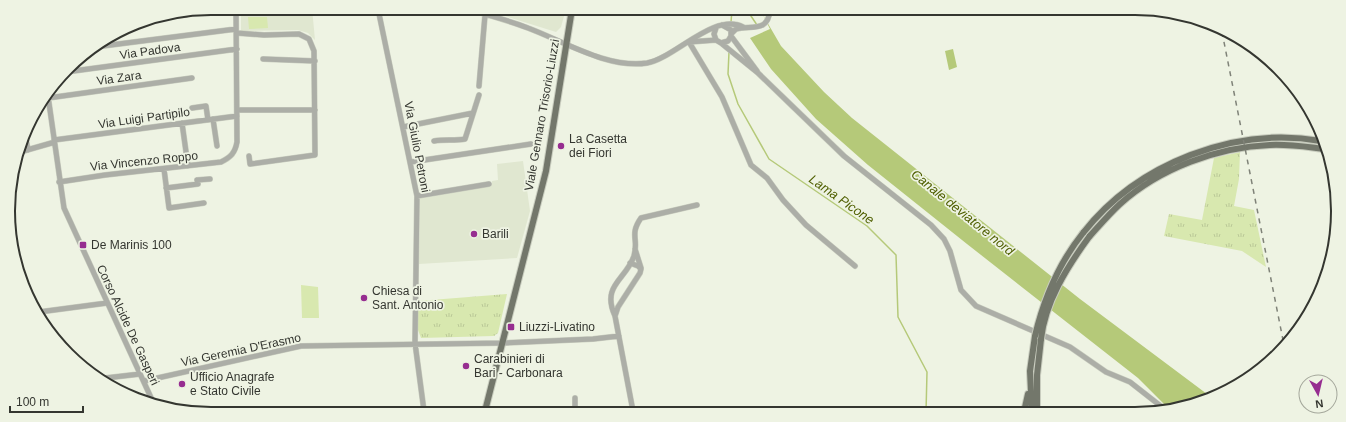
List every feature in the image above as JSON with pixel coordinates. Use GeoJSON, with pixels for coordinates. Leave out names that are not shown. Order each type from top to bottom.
{"type":"FeatureCollection","features":[{"type":"Feature","properties":{"kind":"main road","name":"Viale Gennaro Trisorio-Liuzzi"},"geometry":{"type":"LineString","coordinates":[[486,407],[546,171],[571,15]]}},
{"type":"Feature","properties":{"kind":"main road"},"geometry":{"type":"LineString","coordinates":[[1037,407],[1037,375],[1040,336],[1047,296],[1065,259],[1083,233],[1119,196],[1145,178],[1176,161],[1229,144],[1268,138],[1289,138],[1318,142]]}},
{"type":"Feature","properties":{"kind":"main road"},"geometry":{"type":"LineString","coordinates":[[1268,138],[1293,145],[1321,149]]}},
{"type":"Feature","properties":{"kind":"main road"},"geometry":{"type":"LineString","coordinates":[[1025,407],[1033,347],[1040,336],[1062,279],[1089,237],[1120,203],[1150,182],[1177,168],[1213,154],[1234,149],[1319,142]]}},
{"type":"Feature","properties":{"kind":"main road"},"geometry":{"type":"LineString","coordinates":[[1030,371],[1032,407]]}},
{"type":"Feature","properties":{"kind":"street"},"geometry":{"type":"LineString","coordinates":[[236,15],[237,113]]}},
{"type":"Feature","properties":{"kind":"street","name":"Via Giulio Petroni"},"geometry":{"type":"LineString","coordinates":[[379,15],[418,196],[415,343],[423,407]]}},
{"type":"Feature","properties":{"kind":"street"},"geometry":{"type":"LineString","coordinates":[[479,86],[485,15],[526,27],[603,58],[632,64],[656,60],[694,38],[722,25],[731,23],[743,27]]}},
{"type":"Feature","properties":{"kind":"street"},"geometry":{"type":"LineString","coordinates":[[689,42],[728,41],[736,28],[758,27],[764,24],[769,15]]}},
{"type":"Feature","properties":{"kind":"street"},"geometry":{"type":"LineString","coordinates":[[722,25],[728,27],[731,35],[758,73]]}},
{"type":"Feature","properties":{"kind":"street"},"geometry":{"type":"LineString","coordinates":[[716,28],[714,34],[719,42],[758,73],[844,156],[931,225],[944,239],[950,251],[961,290],[976,306],[1049,336],[1074,349],[1106,372],[1130,382],[1160,405]]}},
{"type":"Feature","properties":{"kind":"street"},"geometry":{"type":"LineString","coordinates":[[105,46],[237,31],[303,35],[310,39],[313,45],[314,61],[315,155],[250,164],[249,156]]}},
{"type":"Feature","properties":{"kind":"street"},"geometry":{"type":"LineString","coordinates":[[689,42],[722,97],[751,165],[767,178],[783,200],[806,225],[855,266]]}},
{"type":"Feature","properties":{"kind":"street","name":"Via Padova"},"geometry":{"type":"LineString","coordinates":[[73,71],[237,49]]}},
{"type":"Feature","properties":{"kind":"street"},"geometry":{"type":"LineString","coordinates":[[263,59],[314,61]]}},
{"type":"Feature","properties":{"kind":"street","name":"Via Zara"},"geometry":{"type":"LineString","coordinates":[[52,96],[192,78]]}},
{"type":"Feature","properties":{"kind":"street"},"geometry":{"type":"LineString","coordinates":[[434,141],[447,138],[453,141],[465,138],[479,95]]}},
{"type":"Feature","properties":{"kind":"street","name":"Corso Alcide De Gasperi"},"geometry":{"type":"LineString","coordinates":[[49,101],[55,141],[59,182],[64,208],[151,398]]}},
{"type":"Feature","properties":{"kind":"street"},"geometry":{"type":"LineString","coordinates":[[192,108],[206,106],[217,146]]}},
{"type":"Feature","properties":{"kind":"street","name":"Via Luigi Partipilo"},"geometry":{"type":"LineString","coordinates":[[24,151],[55,141],[211,120],[237,113],[315,110]]}},
{"type":"Feature","properties":{"kind":"street","name":"Via Vincenzo Roppo"},"geometry":{"type":"LineString","coordinates":[[59,182],[105,174],[221,162],[230,157],[235,150],[237,142],[237,113]]}},
{"type":"Feature","properties":{"kind":"street"},"geometry":{"type":"LineString","coordinates":[[403,127],[473,113]]}},
{"type":"Feature","properties":{"kind":"street"},"geometry":{"type":"LineString","coordinates":[[182,123],[188,166]]}},
{"type":"Feature","properties":{"kind":"street"},"geometry":{"type":"LineString","coordinates":[[27,144],[28,150]]}},
{"type":"Feature","properties":{"kind":"street"},"geometry":{"type":"LineString","coordinates":[[411,162],[531,144]]}},
{"type":"Feature","properties":{"kind":"street"},"geometry":{"type":"LineString","coordinates":[[164,169],[169,208],[204,203]]}},
{"type":"Feature","properties":{"kind":"street"},"geometry":{"type":"LineString","coordinates":[[166,188],[198,184],[197,180],[210,179]]}},
{"type":"Feature","properties":{"kind":"street"},"geometry":{"type":"LineString","coordinates":[[418,196],[489,184]]}},
{"type":"Feature","properties":{"kind":"street"},"geometry":{"type":"LineString","coordinates":[[615,316],[618,307],[641,269],[635,249],[634,231],[641,218],[697,205]]}},
{"type":"Feature","properties":{"kind":"street"},"geometry":{"type":"LineString","coordinates":[[632,407],[615,316],[610,298],[611,290],[630,263],[635,249]]}},
{"type":"Feature","properties":{"kind":"street"},"geometry":{"type":"LineString","coordinates":[[630,263],[641,269]]}},
{"type":"Feature","properties":{"kind":"street"},"geometry":{"type":"LineString","coordinates":[[43,312],[107,303]]}},
{"type":"Feature","properties":{"kind":"street","name":"Via Geremia D'Erasmo"},"geometry":{"type":"LineString","coordinates":[[144,381],[301,346],[415,343],[502,343],[593,339],[619,336]]}},
{"type":"Feature","properties":{"kind":"street"},"geometry":{"type":"LineString","coordinates":[[108,378],[140,374]]}},
{"type":"Feature","properties":{"kind":"street"},"geometry":{"type":"LineString","coordinates":[[575,398],[575,407]]}},
{"type":"Feature","properties":{"kind":"shaded area"},"geometry":{"type":"Polygon","coordinates":[[[241,15],[313,15],[315,40],[308,33],[298,30],[241,31],[241,15]]]}},
{"type":"Feature","properties":{"kind":"shaded area"},"geometry":{"type":"Polygon","coordinates":[[[502,15],[564,15],[561,27],[556,32],[502,15]]]}},
{"type":"Feature","properties":{"kind":"shaded area"},"geometry":{"type":"Polygon","coordinates":[[[523,161],[530,211],[517,258],[419,264],[420,197],[492,185],[492,181],[498,180],[497,164],[523,161]]]}},
{"type":"Feature","properties":{"kind":"green space"},"geometry":{"type":"Polygon","coordinates":[[[248,17],[267,17],[268,28],[249,29],[248,17]]]}},
{"type":"Feature","properties":{"kind":"green space"},"geometry":{"type":"Polygon","coordinates":[[[1240,152],[1239,179],[1234,206],[1254,210],[1266,267],[1242,251],[1164,236],[1169,214],[1202,220],[1214,158],[1240,152]]]}},
{"type":"Feature","properties":{"kind":"green space"},"geometry":{"type":"Polygon","coordinates":[[[301,285],[318,287],[319,318],[302,318],[301,285]]]}},
{"type":"Feature","properties":{"kind":"green space"},"geometry":{"type":"Polygon","coordinates":[[[507,294],[498,333],[494,336],[421,338],[418,330],[418,301],[507,294]]]}},
{"type":"Feature","properties":{"kind":"water"},"geometry":{"type":"Polygon","coordinates":[[[763,15],[781,46],[824,92],[852,118],[1080,299],[1206,394],[1198,397],[1164,404],[1138,378],[868,165],[816,119],[771,69],[750,38],[770,29],[763,15]]]}},
{"type":"Feature","properties":{"kind":"water"},"geometry":{"type":"Polygon","coordinates":[[[953,49],[957,67],[949,70],[945,51],[953,49]]]}},
{"type":"Feature","properties":{"kind":"waterway","name":"Lama Picone"},"geometry":{"type":"LineString","coordinates":[[731,22],[732,15]]}},
{"type":"Feature","properties":{"kind":"waterway","name":"Canale deviatore nord"},"geometry":{"type":"LineString","coordinates":[[750,15],[757,25]]}},
{"type":"Feature","properties":{"kind":"waterway","name":"Lama Picone"},"geometry":{"type":"LineString","coordinates":[[729,52],[728,74],[738,104],[769,159],[867,226],[896,255],[898,317],[927,372],[926,407]]}},
{"type":"Feature","properties":{"kind":"railway"},"geometry":{"type":"LineString","coordinates":[[1223,35],[1283,339]]}},
{"type":"Feature","properties":{"kind":"place","name":"La Casetta dei Fiori"},"geometry":{"type":"Point","coordinates":[561,146]}},
{"type":"Feature","properties":{"kind":"place","name":"Barili"},"geometry":{"type":"Point","coordinates":[474,234]}},
{"type":"Feature","properties":{"kind":"place","name":"De Marinis 100"},"geometry":{"type":"Point","coordinates":[83,245]}},
{"type":"Feature","properties":{"kind":"place","name":"Chiesa di Sant. Antonio"},"geometry":{"type":"Point","coordinates":[364,298]}},
{"type":"Feature","properties":{"kind":"place","name":"Liuzzi-Livatino"},"geometry":{"type":"Point","coordinates":[511,327]}},
{"type":"Feature","properties":{"kind":"place","name":"Carabinieri di Bari - Carbonara"},"geometry":{"type":"Point","coordinates":[466,366]}},
{"type":"Feature","properties":{"kind":"place","name":"Ufficio Anagrafe e Stato Civile"},"geometry":{"type":"Point","coordinates":[182,384]}}]}
